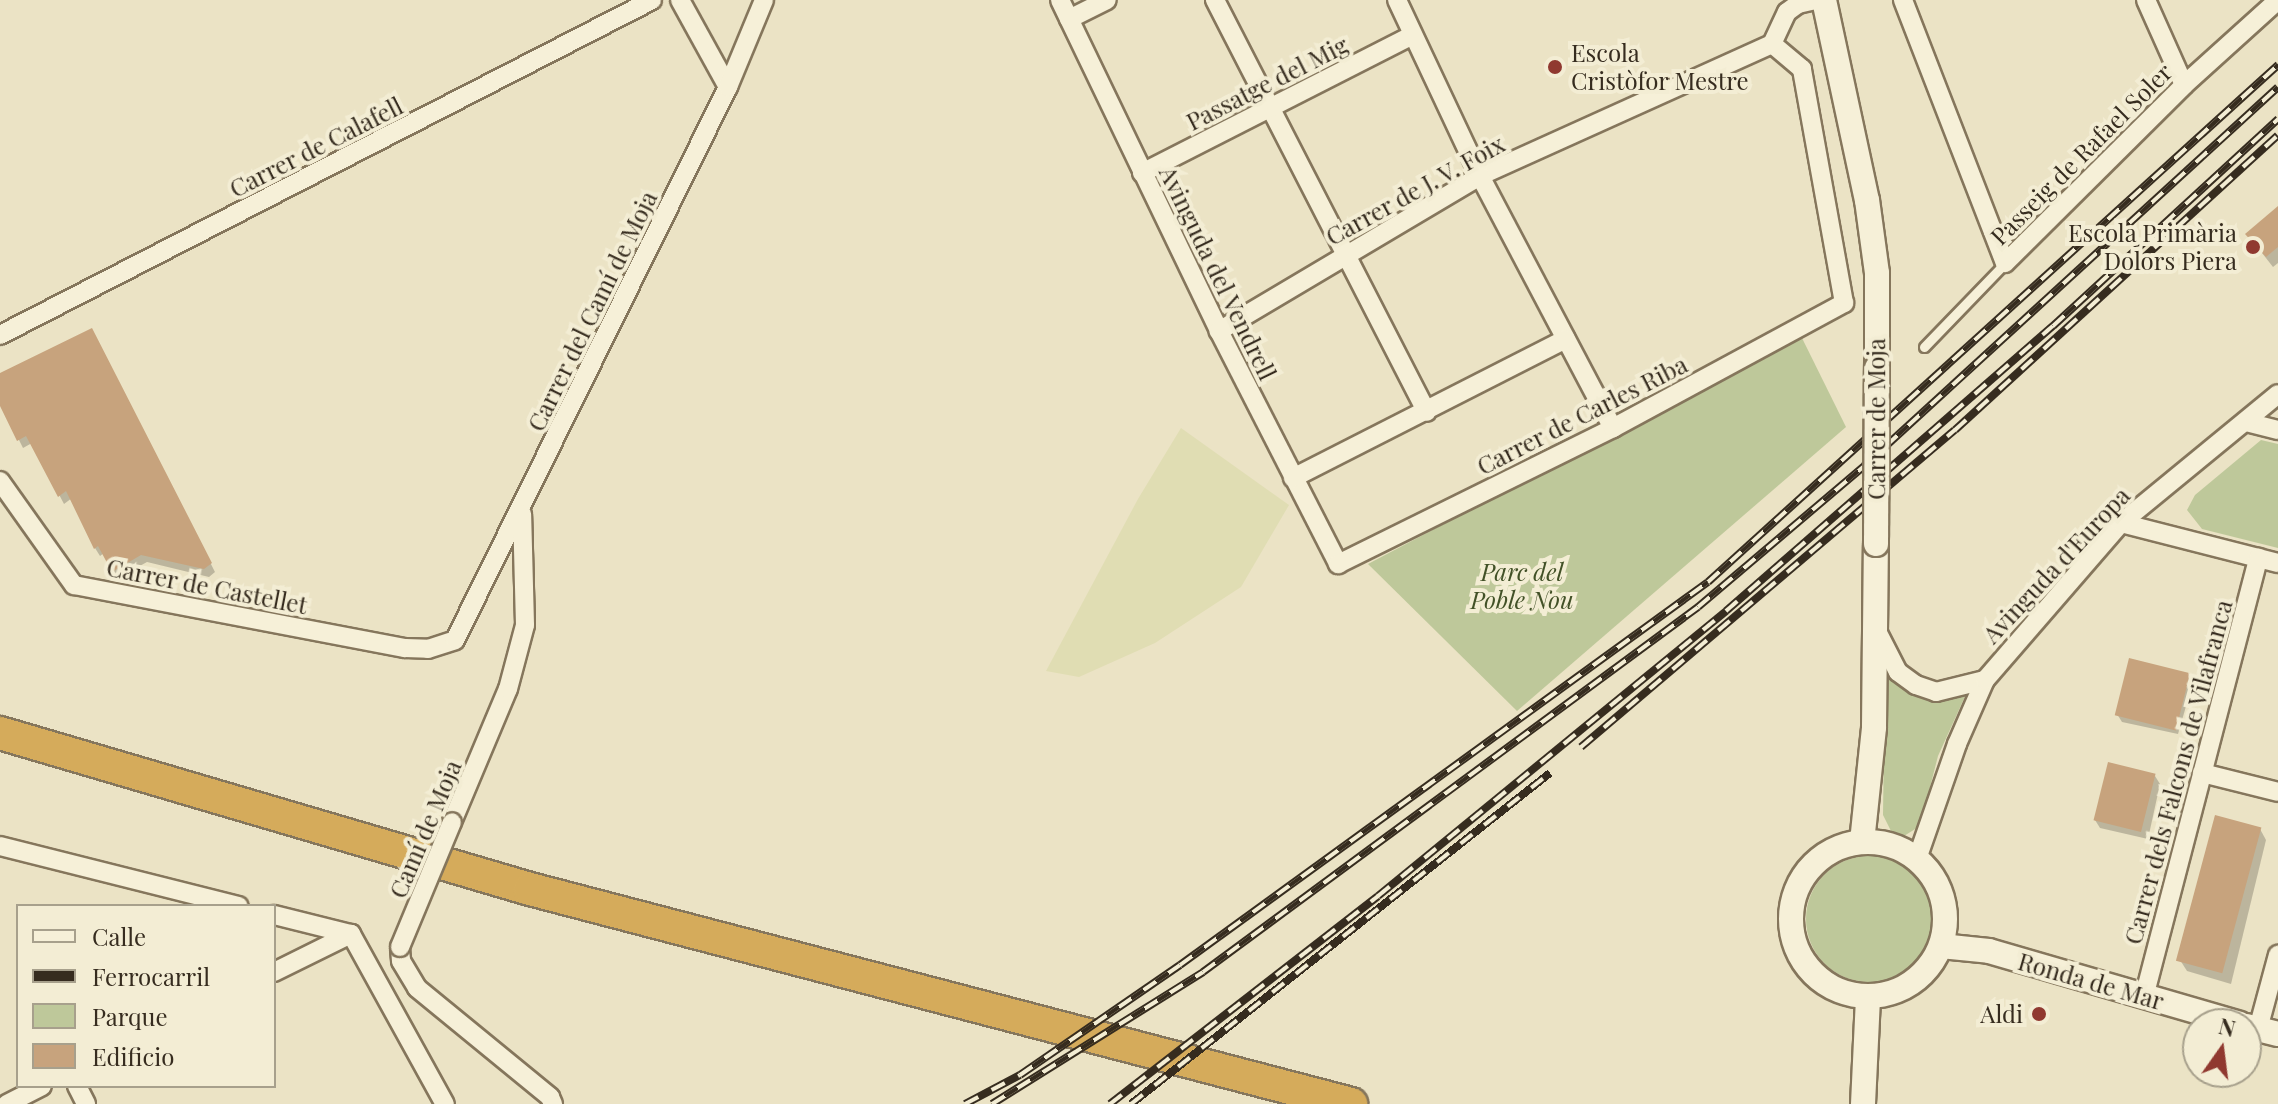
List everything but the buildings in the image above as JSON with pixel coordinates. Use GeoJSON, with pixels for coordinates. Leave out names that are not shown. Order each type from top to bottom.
{"type":"FeatureCollection","features":[{"type":"Feature","properties":{"kind":"highway"},"geometry":{"type":"LineString","coordinates":[[4,734],[530,889],[1351,1104]]}},
{"type":"Feature","properties":{"kind":"street","name":"Carrer de Calafell"},"geometry":{"type":"LineString","coordinates":[[0,335],[652,0]]}},
{"type":"Feature","properties":{"kind":"street"},"geometry":{"type":"LineString","coordinates":[[680,0],[728,87]]}},
{"type":"Feature","properties":{"kind":"street","name":"Carrer del Camí de Moja"},"geometry":{"type":"LineString","coordinates":[[455,640],[522,510],[728,87],[764,0]]}},
{"type":"Feature","properties":{"kind":"street","name":"Avinguda del Vendrell"},"geometry":{"type":"LineString","coordinates":[[1060,0],[1219,331],[1338,564]]}},
{"type":"Feature","properties":{"kind":"street"},"geometry":{"type":"LineString","coordinates":[[1069,19],[1107,0]]}},
{"type":"Feature","properties":{"kind":"street"},"geometry":{"type":"LineString","coordinates":[[1215,0],[1427,412]]}},
{"type":"Feature","properties":{"kind":"street"},"geometry":{"type":"LineString","coordinates":[[1397,0],[1480,176],[1613,428]]}},
{"type":"Feature","properties":{"kind":"street","name":"Carrer de Moja"},"geometry":{"type":"LineString","coordinates":[[1824,0],[1867,200],[1877,273],[1874,727],[1862,842]]}},
{"type":"Feature","properties":{"kind":"street"},"geometry":{"type":"LineString","coordinates":[[1903,0],[2005,263]]}},
{"type":"Feature","properties":{"kind":"street"},"geometry":{"type":"LineString","coordinates":[[2146,0],[2184,85]]}},
{"type":"Feature","properties":{"kind":"street","name":"Passeig de Rafael Soler"},"geometry":{"type":"LineString","coordinates":[[2005,263],[2184,85],[2278,0]]}},
{"type":"Feature","properties":{"kind":"street"},"geometry":{"type":"LineString","coordinates":[[1772,44],[1787,12],[1807,2]]}},
{"type":"Feature","properties":{"kind":"street","name":"Passatge del Mig"},"geometry":{"type":"LineString","coordinates":[[1142,173],[1413,35]]}},
{"type":"Feature","properties":{"kind":"street","name":"Carrer de Carles Riba"},"geometry":{"type":"LineString","coordinates":[[1338,564],[1613,428],[1844,303],[1802,69],[1772,44]]}},
{"type":"Feature","properties":{"kind":"street","name":"Carrer de J. V. Foix"},"geometry":{"type":"LineString","coordinates":[[1219,331],[1480,176],[1772,44]]}},
{"type":"Feature","properties":{"kind":"street"},"geometry":{"type":"LineString","coordinates":[[1293,478],[1566,339]]}},
{"type":"Feature","properties":{"kind":"street","name":"Avinguda d'Europa"},"geometry":{"type":"LineString","coordinates":[[1917,859],[1957,744],[1985,680],[2121,523],[2278,394]]}},
{"type":"Feature","properties":{"kind":"street"},"geometry":{"type":"LineString","coordinates":[[2246,422],[2278,430]]}},
{"type":"Feature","properties":{"kind":"street","name":"Carrer de Castellet"},"geometry":{"type":"LineString","coordinates":[[0,481],[74,585],[405,648],[428,649],[455,640]]}},
{"type":"Feature","properties":{"kind":"street","name":"Camí de Moja"},"geometry":{"type":"LineString","coordinates":[[522,510],[525,625],[508,689],[400,947],[401,961],[417,988],[550,1097],[553,1104]]}},
{"type":"Feature","properties":{"kind":"street"},"geometry":{"type":"LineString","coordinates":[[2121,523],[2278,563]]}},
{"type":"Feature","properties":{"kind":"street","name":"Carrer dels Falcons de Vilafranca"},"geometry":{"type":"LineString","coordinates":[[2144,997],[2258,558]]}},
{"type":"Feature","properties":{"kind":"street","name":"Avinguda d'Europa"},"geometry":{"type":"LineString","coordinates":[[1874,626],[1898,672],[1916,685],[1936,692],[1985,680]]}},
{"type":"Feature","properties":{"kind":"street"},"geometry":{"type":"LineString","coordinates":[[2202,773],[2278,792]]}},
{"type":"Feature","properties":{"kind":"street"},"geometry":{"type":"LineString","coordinates":[[1862,842],[1900,848],[1917,859],[1933,876],[1943,898],[1946,922],[1941,946],[1930,967],[1913,983],[1892,993],[1868,997],[1842,992],[1819,979],[1802,960],[1792,935],[1791,909],[1799,884],[1815,863],[1837,848],[1862,842]]}},
{"type":"Feature","properties":{"kind":"street"},"geometry":{"type":"LineString","coordinates":[[0,846],[231,904]]}},
{"type":"Feature","properties":{"kind":"street"},"geometry":{"type":"LineString","coordinates":[[276,915],[351,934],[445,1104]]}},
{"type":"Feature","properties":{"kind":"street"},"geometry":{"type":"LineString","coordinates":[[276,971],[351,934]]}},
{"type":"Feature","properties":{"kind":"street","name":"Ronda de Mar"},"geometry":{"type":"LineString","coordinates":[[1941,946],[1989,951],[2184,1008]]}},
{"type":"Feature","properties":{"kind":"street"},"geometry":{"type":"LineString","coordinates":[[2262,1008],[2278,955]]}},
{"type":"Feature","properties":{"kind":"street"},"geometry":{"type":"LineString","coordinates":[[1863,1104],[1868,997]]}},
{"type":"Feature","properties":{"kind":"street"},"geometry":{"type":"LineString","coordinates":[[7,1104],[38,1088]]}},
{"type":"Feature","properties":{"kind":"lane","name":"Passeig de Rafael Soler"},"geometry":{"type":"LineString","coordinates":[[1924,347],[2005,263]]}},
{"type":"Feature","properties":{"kind":"shaded area"},"geometry":{"type":"Polygon","coordinates":[[[1181,428],[1289,505],[1241,587],[1155,643],[1079,677],[1046,671],[1138,499],[1181,428]]]}},
{"type":"Feature","properties":{"kind":"green space","name":"Parc del Poble Nou"},"geometry":{"type":"Polygon","coordinates":[[[1801,336],[1846,427],[1517,711],[1368,564],[1801,336]]]}},
{"type":"Feature","properties":{"kind":"green space"},"geometry":{"type":"Polygon","coordinates":[[[2261,440],[2278,444],[2278,548],[2202,529],[2187,510],[2195,495],[2261,440]]]}},
{"type":"Feature","properties":{"kind":"green space"},"geometry":{"type":"Polygon","coordinates":[[[1885,672],[1910,692],[1967,692],[1938,756],[1920,826],[1904,836],[1891,831],[1883,815],[1885,672]]]}},
{"type":"Feature","properties":{"kind":"green space"},"geometry":{"type":"Polygon","coordinates":[[[1869,856],[1893,861],[1914,874],[1927,895],[1932,919],[1927,943],[1914,964],[1893,977],[1869,982],[1845,977],[1824,964],[1811,943],[1806,919],[1811,895],[1824,874],[1845,861],[1869,856]]]}},
{"type":"Feature","properties":{"kind":"railway"},"geometry":{"type":"LineString","coordinates":[[965,1104],[1020,1075],[1180,965],[1708,582],[2278,65]]}},
{"type":"Feature","properties":{"kind":"railway"},"geometry":{"type":"LineString","coordinates":[[992,1104],[1203,972],[1698,607],[1864,466],[2278,87]]}},
{"type":"Feature","properties":{"kind":"railway"},"geometry":{"type":"LineString","coordinates":[[1110,1104],[1378,896],[1726,611],[2053,326],[2278,119]]}},
{"type":"Feature","properties":{"kind":"railway"},"geometry":{"type":"LineString","coordinates":[[1581,747],[1955,430],[2278,135]]}},
{"type":"Feature","properties":{"kind":"railway"},"geometry":{"type":"LineString","coordinates":[[1131,1104],[1550,773]]}},
{"type":"Feature","properties":{"kind":"place","name":"Escola Cristòfor Mestre"},"geometry":{"type":"Point","coordinates":[1555,67]}},
{"type":"Feature","properties":{"kind":"place","name":"Escola Primària Dolors Piera"},"geometry":{"type":"Point","coordinates":[2253,247]}},
{"type":"Feature","properties":{"kind":"place","name":"Aldi"},"geometry":{"type":"Point","coordinates":[2039,1014]}}]}
